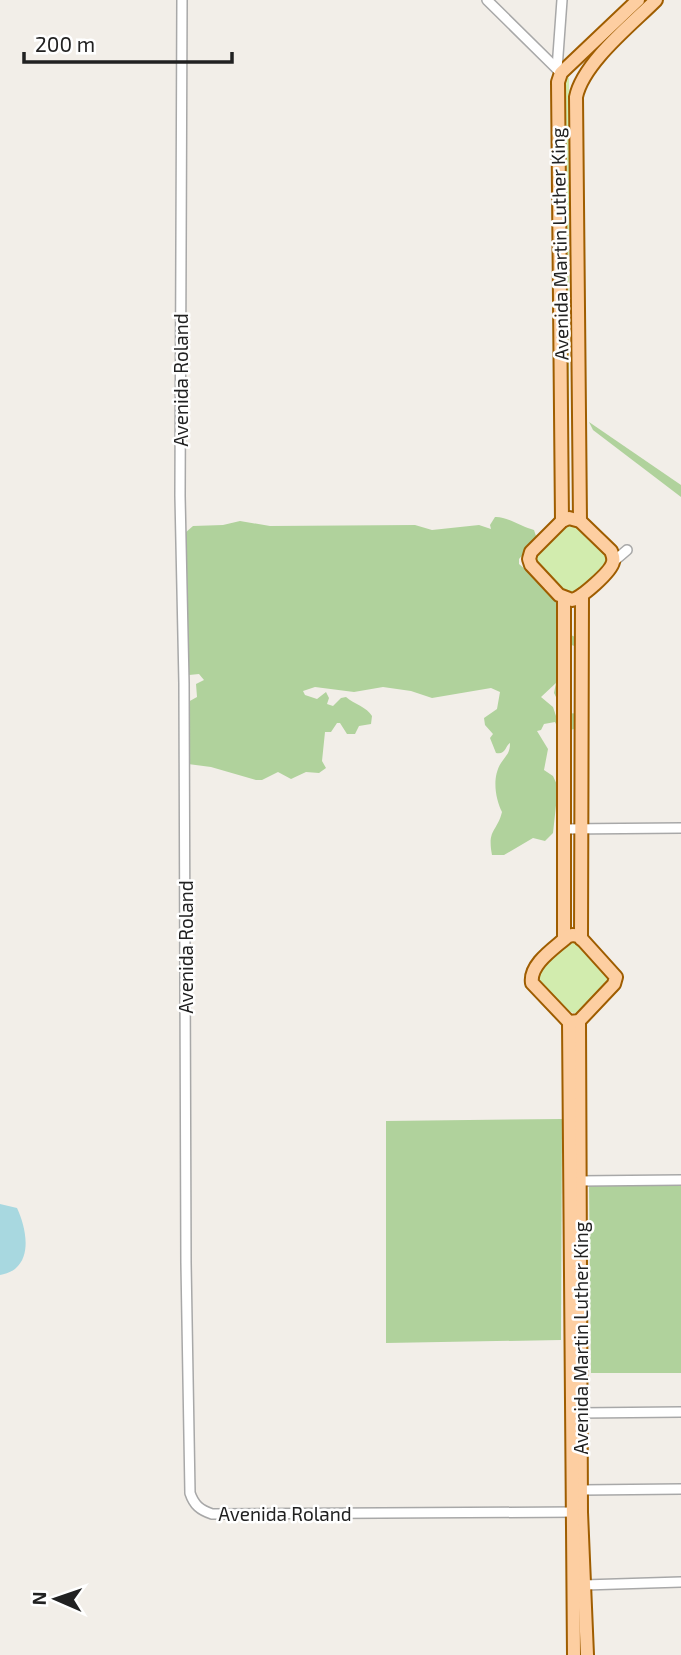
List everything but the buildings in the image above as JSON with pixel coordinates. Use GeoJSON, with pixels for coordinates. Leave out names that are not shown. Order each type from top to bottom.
{"type":"FeatureCollection","features":[{"type":"Feature","properties":{"kind":"main road"},"geometry":{"type":"LineString","coordinates":[[578,85],[625,23],[638,0]]}},
{"type":"Feature","properties":{"kind":"main road"},"geometry":{"type":"LineString","coordinates":[[562,70],[656,0]]}},
{"type":"Feature","properties":{"kind":"main road","name":"Avenida Martin Luther King"},"geometry":{"type":"LineString","coordinates":[[562,70],[557,93],[562,521]]}},
{"type":"Feature","properties":{"kind":"main road"},"geometry":{"type":"LineString","coordinates":[[562,70],[576,72],[578,85]]}},
{"type":"Feature","properties":{"kind":"main road","name":"Avenida Martin Luther King"},"geometry":{"type":"LineString","coordinates":[[578,85],[576,109],[580,521]]}},
{"type":"Feature","properties":{"kind":"main road"},"geometry":{"type":"LineString","coordinates":[[573,518],[580,521],[611,551],[613,562],[582,596],[572,600],[564,598],[531,565],[529,559],[531,552],[562,521],[573,518]]}},
{"type":"Feature","properties":{"kind":"main road"},"geometry":{"type":"LineString","coordinates":[[582,596],[582,939]]}},
{"type":"Feature","properties":{"kind":"main road"},"geometry":{"type":"LineString","coordinates":[[564,598],[565,939]]}},
{"type":"Feature","properties":{"kind":"main road"},"geometry":{"type":"LineString","coordinates":[[564,711],[581,711]]}},
{"type":"Feature","properties":{"kind":"main road"},"geometry":{"type":"LineString","coordinates":[[573,935],[582,939],[615,977],[614,984],[574,1021],[532,983],[531,978],[533,969],[565,939],[573,935]]}},
{"type":"Feature","properties":{"kind":"main road","name":"Avenida Martin Luther King"},"geometry":{"type":"LineString","coordinates":[[574,1021],[576,1512],[584,1654]]}},
{"type":"Feature","properties":{"kind":"main road","name":"Avenida Martin Luther King"},"geometry":{"type":"LineString","coordinates":[[574,1021],[579,1181],[582,1490],[576,1512],[584,1585],[584,1654]]}},
{"type":"Feature","properties":{"kind":"street","name":"Avenida Roland"},"geometry":{"type":"LineString","coordinates":[[182,0],[180,496],[190,1493],[194,1503],[203,1511],[212,1514],[576,1512]]}},
{"type":"Feature","properties":{"kind":"street"},"geometry":{"type":"LineString","coordinates":[[487,0],[562,70]]}},
{"type":"Feature","properties":{"kind":"street"},"geometry":{"type":"LineString","coordinates":[[562,0],[562,70]]}},
{"type":"Feature","properties":{"kind":"street"},"geometry":{"type":"LineString","coordinates":[[613,562],[627,551]]}},
{"type":"Feature","properties":{"kind":"street"},"geometry":{"type":"LineString","coordinates":[[564,829],[681,828]]}},
{"type":"Feature","properties":{"kind":"street"},"geometry":{"type":"LineString","coordinates":[[579,1181],[681,1180]]}},
{"type":"Feature","properties":{"kind":"street"},"geometry":{"type":"LineString","coordinates":[[580,1413],[681,1412]]}},
{"type":"Feature","properties":{"kind":"street"},"geometry":{"type":"LineString","coordinates":[[582,1490],[681,1489]]}},
{"type":"Feature","properties":{"kind":"street"},"geometry":{"type":"LineString","coordinates":[[584,1585],[681,1583]]}},
{"type":"Feature","properties":{"kind":"green space"},"geometry":{"type":"Polygon","coordinates":[[[566,75],[569,78],[569,508],[563,507],[562,78],[566,75]]]}},
{"type":"Feature","properties":{"kind":"green space"},"geometry":{"type":"Polygon","coordinates":[[[589,422],[681,485],[681,497],[593,430],[589,422]]]}},
{"type":"Feature","properties":{"kind":"green space"},"geometry":{"type":"Polygon","coordinates":[[[495,517],[534,530],[537,539],[519,559],[519,564],[562,600],[567,633],[577,638],[577,647],[566,643],[560,705],[554,693],[556,683],[541,697],[553,707],[557,719],[563,720],[573,713],[578,717],[576,728],[569,734],[559,730],[555,722],[544,724],[541,730],[537,731],[548,749],[544,770],[553,776],[558,787],[553,833],[545,841],[533,838],[504,855],[492,855],[492,835],[502,812],[496,794],[496,775],[509,751],[510,743],[504,752],[496,753],[490,738],[493,734],[485,725],[484,718],[497,709],[500,692],[491,688],[432,698],[411,691],[383,687],[354,692],[315,687],[303,691],[305,695],[317,699],[326,692],[329,698],[327,704],[333,706],[346,697],[372,716],[371,724],[359,726],[355,734],[347,734],[340,723],[337,723],[331,732],[325,732],[322,761],[326,768],[319,773],[306,772],[291,779],[278,772],[256,780],[211,767],[188,764],[188,702],[197,697],[196,684],[204,680],[199,674],[189,675],[183,550],[185,533],[193,526],[223,525],[240,521],[270,526],[415,525],[432,530],[479,525],[491,529],[490,525],[495,517]]]}},
{"type":"Feature","properties":{"kind":"green space"},"geometry":{"type":"Polygon","coordinates":[[[574,522],[607,554],[608,560],[575,596],[567,595],[536,561],[536,556],[567,524],[574,522]]]}},
{"type":"Feature","properties":{"kind":"green space"},"geometry":{"type":"Polygon","coordinates":[[[570,942],[576,942],[610,974],[609,981],[577,1014],[568,1011],[536,980],[536,972],[570,942]]]}},
{"type":"Feature","properties":{"kind":"green space"},"geometry":{"type":"Polygon","coordinates":[[[562,1119],[561,1340],[386,1343],[386,1121],[562,1119]]]}},
{"type":"Feature","properties":{"kind":"green space"},"geometry":{"type":"Polygon","coordinates":[[[589,1183],[681,1184],[681,1373],[591,1373],[589,1183]]]}},
{"type":"Feature","properties":{"kind":"water"},"geometry":{"type":"Polygon","coordinates":[[[0,1204],[17,1208],[26,1239],[21,1262],[13,1271],[0,1275],[0,1204]]]}}]}
